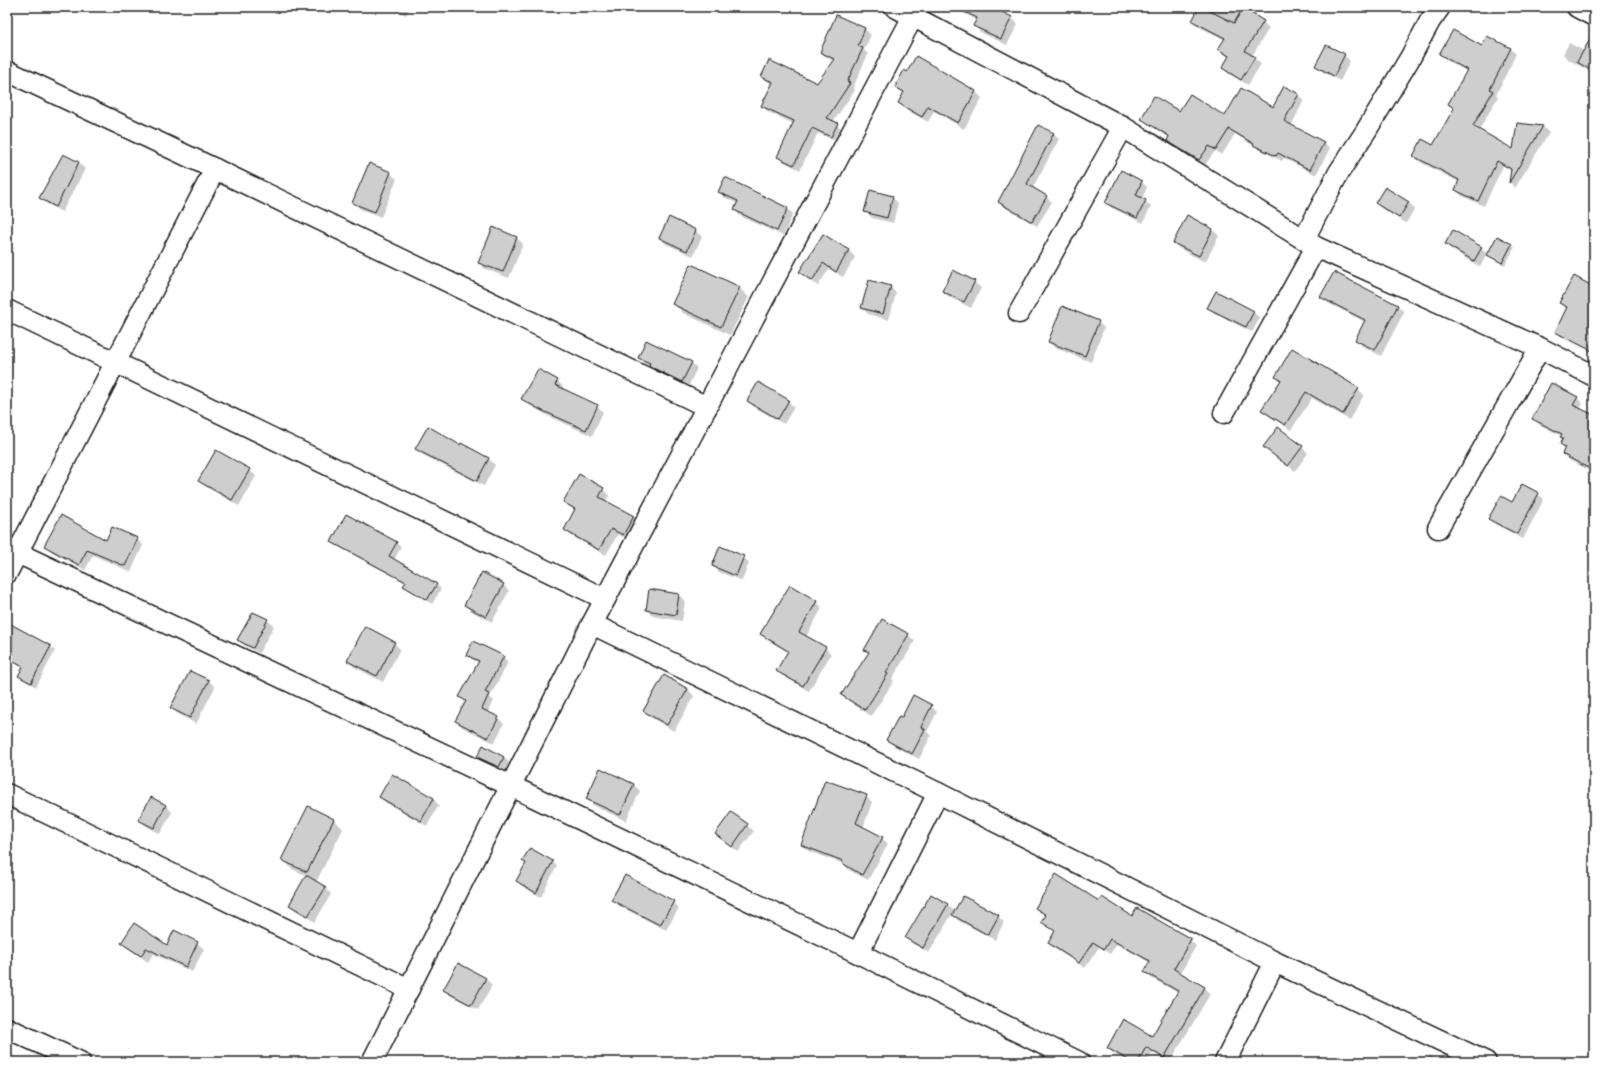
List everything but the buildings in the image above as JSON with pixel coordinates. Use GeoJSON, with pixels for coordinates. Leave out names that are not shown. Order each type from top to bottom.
{"type":"FeatureCollection","features":[{"type":"Feature","properties":{"kind":"street"},"geometry":{"type":"LineString","coordinates":[[895,7],[916,12],[1123,128],[1310,243],[1540,348],[1594,376]]}},
{"type":"Feature","properties":{"kind":"street"},"geometry":{"type":"LineString","coordinates":[[1224,413],[1310,243],[1339,172],[1366,131],[1410,58],[1430,21],[1440,7]]}},
{"type":"Feature","properties":{"kind":"street"},"geometry":{"type":"LineString","coordinates":[[1577,7],[1594,16]]}},
{"type":"Feature","properties":{"kind":"street"},"geometry":{"type":"LineString","coordinates":[[380,1059],[409,990],[592,624],[916,12]]}},
{"type":"Feature","properties":{"kind":"street"},"geometry":{"type":"LineString","coordinates":[[7,71],[215,168],[707,407]]}},
{"type":"Feature","properties":{"kind":"street"},"geometry":{"type":"LineString","coordinates":[[1019,313],[1123,128]]}},
{"type":"Feature","properties":{"kind":"street"},"geometry":{"type":"LineString","coordinates":[[7,573],[12,550],[115,362],[215,168]]}},
{"type":"Feature","properties":{"kind":"street"},"geometry":{"type":"LineString","coordinates":[[7,310],[606,599]]}},
{"type":"Feature","properties":{"kind":"street"},"geometry":{"type":"LineString","coordinates":[[1438,528],[1540,348]]}},
{"type":"Feature","properties":{"kind":"street"},"geometry":{"type":"LineString","coordinates":[[12,550],[511,786],[1080,1062]]}},
{"type":"Feature","properties":{"kind":"street"},"geometry":{"type":"LineString","coordinates":[[592,624],[1275,962],[1486,1062]]}},
{"type":"Feature","properties":{"kind":"street"},"geometry":{"type":"LineString","coordinates":[[7,794],[409,990]]}},
{"type":"Feature","properties":{"kind":"street"},"geometry":{"type":"LineString","coordinates":[[858,953],[938,794]]}},
{"type":"Feature","properties":{"kind":"street"},"geometry":{"type":"LineString","coordinates":[[1225,1062],[1275,962]]}},
{"type":"Feature","properties":{"kind":"street"},"geometry":{"type":"LineString","coordinates":[[7,1028],[80,1062]]}}]}
